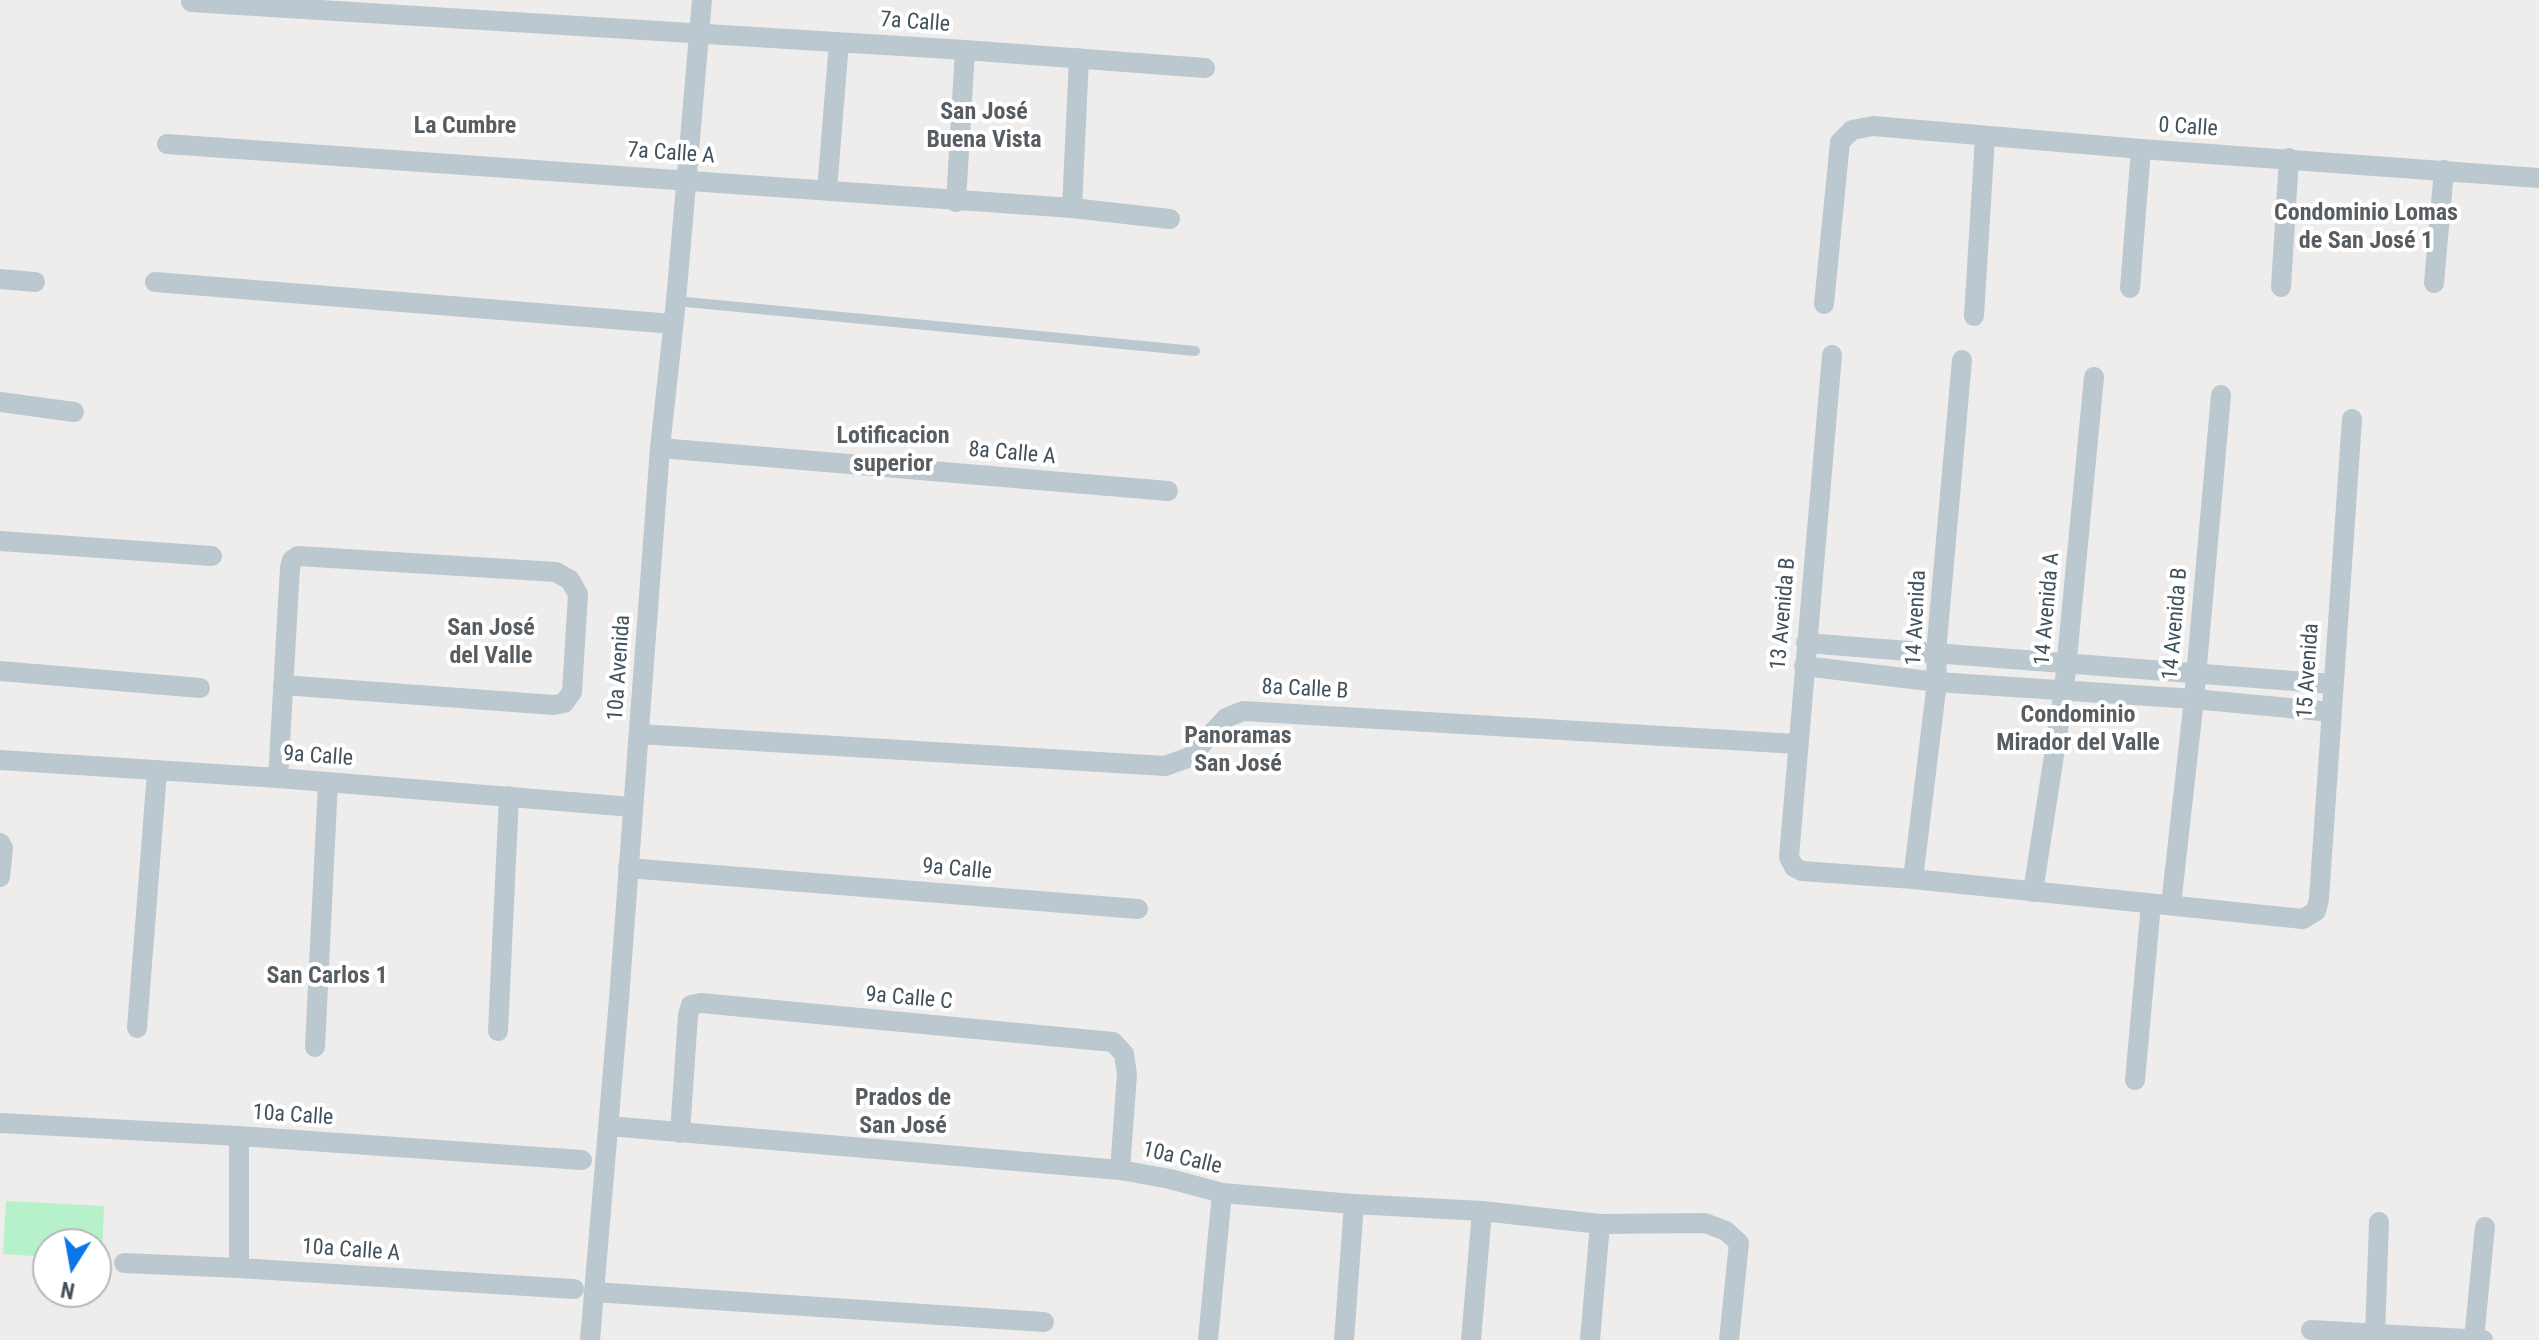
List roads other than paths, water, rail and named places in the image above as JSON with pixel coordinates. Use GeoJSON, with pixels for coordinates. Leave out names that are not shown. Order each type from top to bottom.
{"type":"FeatureCollection","features":[{"type":"Feature","properties":{"kind":"street","name":"10a Avenida"},"geometry":{"type":"LineString","coordinates":[[590,1340],[584,1290],[609,1126],[660,448],[702,0]]}},
{"type":"Feature","properties":{"kind":"street","name":"7a Calle"},"geometry":{"type":"LineString","coordinates":[[191,2],[1205,68]]}},
{"type":"Feature","properties":{"kind":"street"},"geometry":{"type":"LineString","coordinates":[[827,190],[839,42]]}},
{"type":"Feature","properties":{"kind":"street"},"geometry":{"type":"LineString","coordinates":[[956,202],[965,50]]}},
{"type":"Feature","properties":{"kind":"street"},"geometry":{"type":"LineString","coordinates":[[1072,208],[1079,58]]}},
{"type":"Feature","properties":{"kind":"street","name":"0 Calle"},"geometry":{"type":"LineString","coordinates":[[1824,304],[1840,142],[1852,130],[1873,126],[2539,178]]}},
{"type":"Feature","properties":{"kind":"street"},"geometry":{"type":"LineString","coordinates":[[1974,316],[1985,137]]}},
{"type":"Feature","properties":{"kind":"street","name":"7a Calle A"},"geometry":{"type":"LineString","coordinates":[[167,144],[687,179],[956,202],[1072,208],[1170,219]]}},
{"type":"Feature","properties":{"kind":"street"},"geometry":{"type":"LineString","coordinates":[[2130,288],[2141,149]]}},
{"type":"Feature","properties":{"kind":"street"},"geometry":{"type":"LineString","coordinates":[[2281,287],[2289,158]]}},
{"type":"Feature","properties":{"kind":"street"},"geometry":{"type":"LineString","coordinates":[[2434,283],[2444,170]]}},
{"type":"Feature","properties":{"kind":"street"},"geometry":{"type":"LineString","coordinates":[[0,279],[35,282]]}},
{"type":"Feature","properties":{"kind":"street"},"geometry":{"type":"LineString","coordinates":[[155,282],[673,324]]}},
{"type":"Feature","properties":{"kind":"street","name":"13 Avenida B"},"geometry":{"type":"LineString","coordinates":[[1832,355],[1789,857],[1794,867],[1802,871],[1913,879]]}},
{"type":"Feature","properties":{"kind":"street","name":"14 Avenida"},"geometry":{"type":"LineString","coordinates":[[1913,879],[1937,682],[1936,653],[1962,360]]}},
{"type":"Feature","properties":{"kind":"street","name":"14 Avenida A"},"geometry":{"type":"LineString","coordinates":[[2033,892],[2064,690],[2094,377]]}},
{"type":"Feature","properties":{"kind":"street","name":"14 Avenida B"},"geometry":{"type":"LineString","coordinates":[[2135,1080],[2194,699],[2221,395]]}},
{"type":"Feature","properties":{"kind":"street"},"geometry":{"type":"LineString","coordinates":[[0,402],[74,412]]}},
{"type":"Feature","properties":{"kind":"street","name":"15 Avenida"},"geometry":{"type":"LineString","coordinates":[[2161,904],[2303,919],[2316,911],[2352,419]]}},
{"type":"Feature","properties":{"kind":"street","name":"8a Calle A"},"geometry":{"type":"LineString","coordinates":[[660,448],[1168,491]]}},
{"type":"Feature","properties":{"kind":"street"},"geometry":{"type":"LineString","coordinates":[[0,541],[212,556]]}},
{"type":"Feature","properties":{"kind":"street"},"geometry":{"type":"LineString","coordinates":[[278,778],[283,685],[290,568],[292,560],[298,556],[556,572],[570,580],[578,594],[572,692],[564,703],[554,705],[283,685]]}},
{"type":"Feature","properties":{"kind":"street"},"geometry":{"type":"LineString","coordinates":[[1806,643],[2332,684]]}},
{"type":"Feature","properties":{"kind":"street"},"geometry":{"type":"LineString","coordinates":[[1804,666],[1937,682],[2194,699],[2331,712]]}},
{"type":"Feature","properties":{"kind":"street"},"geometry":{"type":"LineString","coordinates":[[0,671],[200,688]]}},
{"type":"Feature","properties":{"kind":"street","name":"8a Calle B"},"geometry":{"type":"LineString","coordinates":[[639,734],[1165,766],[1190,757],[1226,718],[1243,711],[1797,744]]}},
{"type":"Feature","properties":{"kind":"street","name":"9a Calle"},"geometry":{"type":"LineString","coordinates":[[0,760],[278,778],[632,807]]}},
{"type":"Feature","properties":{"kind":"street"},"geometry":{"type":"LineString","coordinates":[[137,1028],[157,772]]}},
{"type":"Feature","properties":{"kind":"street"},"geometry":{"type":"LineString","coordinates":[[315,1047],[328,782]]}},
{"type":"Feature","properties":{"kind":"street"},"geometry":{"type":"LineString","coordinates":[[498,1031],[509,796]]}},
{"type":"Feature","properties":{"kind":"street"},"geometry":{"type":"LineString","coordinates":[[0,843],[3,848],[0,877]]}},
{"type":"Feature","properties":{"kind":"street","name":"9a Calle"},"geometry":{"type":"LineString","coordinates":[[628,868],[1138,909]]}},
{"type":"Feature","properties":{"kind":"street"},"geometry":{"type":"LineString","coordinates":[[1913,879],[2161,904]]}},
{"type":"Feature","properties":{"kind":"street","name":"9a Calle C"},"geometry":{"type":"LineString","coordinates":[[680,1133],[688,1015],[691,1005],[701,1003],[1113,1042],[1124,1054],[1127,1074],[1120,1170]]}},
{"type":"Feature","properties":{"kind":"street","name":"10a Calle"},"geometry":{"type":"LineString","coordinates":[[0,1123],[582,1160]]}},
{"type":"Feature","properties":{"kind":"street","name":"10a Calle"},"geometry":{"type":"LineString","coordinates":[[609,1126],[1120,1170],[1222,1193],[1482,1211],[1600,1224],[1705,1223],[1726,1231],[1739,1243],[1729,1340]]}},
{"type":"Feature","properties":{"kind":"street"},"geometry":{"type":"LineString","coordinates":[[239,1136],[239,1268]]}},
{"type":"Feature","properties":{"kind":"street"},"geometry":{"type":"LineString","coordinates":[[1208,1340],[1222,1193]]}},
{"type":"Feature","properties":{"kind":"street"},"geometry":{"type":"LineString","coordinates":[[1344,1340],[1354,1204]]}},
{"type":"Feature","properties":{"kind":"street"},"geometry":{"type":"LineString","coordinates":[[1471,1340],[1482,1211]]}},
{"type":"Feature","properties":{"kind":"street"},"geometry":{"type":"LineString","coordinates":[[2375,1335],[2379,1222]]}},
{"type":"Feature","properties":{"kind":"street"},"geometry":{"type":"LineString","coordinates":[[1590,1340],[1600,1224]]}},
{"type":"Feature","properties":{"kind":"street"},"geometry":{"type":"LineString","coordinates":[[2474,1339],[2485,1227]]}},
{"type":"Feature","properties":{"kind":"street","name":"10a Calle A"},"geometry":{"type":"LineString","coordinates":[[124,1263],[584,1290],[1044,1322]]}},
{"type":"Feature","properties":{"kind":"street"},"geometry":{"type":"LineString","coordinates":[[2311,1330],[2483,1340]]}},
{"type":"Feature","properties":{"kind":"lane"},"geometry":{"type":"LineString","coordinates":[[676,301],[1195,351]]}},
{"type":"Feature","properties":{"kind":"district","name":"La Cumbre"},"geometry":{"type":"Point","coordinates":[465,127]}},
{"type":"Feature","properties":{"kind":"district","name":"San José Buena Vista"},"geometry":{"type":"Point","coordinates":[984,127]}},
{"type":"Feature","properties":{"kind":"district","name":"Condominio Lomas de San José 1"},"geometry":{"type":"Point","coordinates":[2366,228]}},
{"type":"Feature","properties":{"kind":"district","name":"Lotificacion superior"},"geometry":{"type":"Point","coordinates":[893,451]}},
{"type":"Feature","properties":{"kind":"district","name":"San José del Valle"},"geometry":{"type":"Point","coordinates":[491,643]}},
{"type":"Feature","properties":{"kind":"district","name":"Condominio Mirador del Valle"},"geometry":{"type":"Point","coordinates":[2078,730]}},
{"type":"Feature","properties":{"kind":"district","name":"Panoramas San José"},"geometry":{"type":"Point","coordinates":[1238,751]}},
{"type":"Feature","properties":{"kind":"district","name":"San Carlos 1"},"geometry":{"type":"Point","coordinates":[327,977]}},
{"type":"Feature","properties":{"kind":"district","name":"Prados de San José"},"geometry":{"type":"Point","coordinates":[903,1113]}}]}
